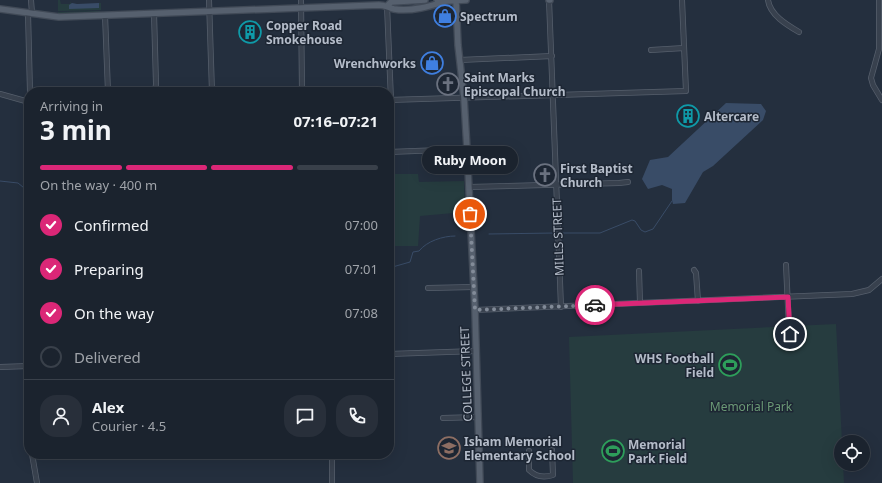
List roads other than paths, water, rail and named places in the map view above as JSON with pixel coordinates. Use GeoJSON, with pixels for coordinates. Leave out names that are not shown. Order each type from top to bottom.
{"type":"FeatureCollection","features":[{"type":"Feature","properties":{"kind":"main road"},"geometry":{"type":"LineString","coordinates":[[387,6],[391,2],[425,0]]}},
{"type":"Feature","properties":{"kind":"main road"},"geometry":{"type":"LineString","coordinates":[[437,0],[466,0]]}},
{"type":"Feature","properties":{"kind":"main road","name":"COLLEGE STREET"},"geometry":{"type":"LineString","coordinates":[[456,0],[458,45],[464,98],[474,287],[480,483]]}},
{"type":"Feature","properties":{"kind":"main road"},"geometry":{"type":"LineString","coordinates":[[0,9],[59,17],[302,8],[379,3],[393,8],[415,8],[435,5],[447,1]]}},
{"type":"Feature","properties":{"kind":"street"},"geometry":{"type":"LineString","coordinates":[[30,87],[31,0]]}},
{"type":"Feature","properties":{"kind":"street"},"geometry":{"type":"LineString","coordinates":[[209,0],[212,87]]}},
{"type":"Feature","properties":{"kind":"street"},"geometry":{"type":"LineString","coordinates":[[301,0],[302,87]]}},
{"type":"Feature","properties":{"kind":"street","name":"MILLS STREET"},"geometry":{"type":"LineString","coordinates":[[549,0],[561,307]]}},
{"type":"Feature","properties":{"kind":"street"},"geometry":{"type":"LineString","coordinates":[[394,100],[686,91],[682,0]]}},
{"type":"Feature","properties":{"kind":"street"},"geometry":{"type":"LineString","coordinates":[[768,0],[771,10],[799,32]]}},
{"type":"Feature","properties":{"kind":"street"},"geometry":{"type":"LineString","coordinates":[[879,0],[879,49],[873,68],[871,82],[882,100]]}},
{"type":"Feature","properties":{"kind":"street"},"geometry":{"type":"LineString","coordinates":[[387,6],[390,87]]}},
{"type":"Feature","properties":{"kind":"street"},"geometry":{"type":"LineString","coordinates":[[154,13],[156,87]]}},
{"type":"Feature","properties":{"kind":"street"},"geometry":{"type":"LineString","coordinates":[[105,15],[108,87]]}},
{"type":"Feature","properties":{"kind":"street"},"geometry":{"type":"LineString","coordinates":[[651,50],[684,48]]}},
{"type":"Feature","properties":{"kind":"street"},"geometry":{"type":"LineString","coordinates":[[460,60],[552,56]]}},
{"type":"Feature","properties":{"kind":"street"},"geometry":{"type":"LineString","coordinates":[[0,94],[24,101]]}},
{"type":"Feature","properties":{"kind":"street"},"geometry":{"type":"LineString","coordinates":[[394,152],[467,150]]}},
{"type":"Feature","properties":{"kind":"street"},"geometry":{"type":"LineString","coordinates":[[469,187],[628,182]]}},
{"type":"Feature","properties":{"kind":"street"},"geometry":{"type":"LineString","coordinates":[[786,265],[789,328],[792,338]]}},
{"type":"Feature","properties":{"kind":"street"},"geometry":{"type":"LineString","coordinates":[[694,270],[696,273],[698,301]]}},
{"type":"Feature","properties":{"kind":"street"},"geometry":{"type":"LineString","coordinates":[[638,271],[640,303]]}},
{"type":"Feature","properties":{"kind":"street"},"geometry":{"type":"LineString","coordinates":[[475,310],[848,294],[864,292],[882,279]]}},
{"type":"Feature","properties":{"kind":"street"},"geometry":{"type":"LineString","coordinates":[[428,288],[474,287]]}},
{"type":"Feature","properties":{"kind":"street"},"geometry":{"type":"LineString","coordinates":[[394,354],[476,351]]}},
{"type":"Feature","properties":{"kind":"street"},"geometry":{"type":"LineString","coordinates":[[0,367],[24,366]]}},
{"type":"Feature","properties":{"kind":"street"},"geometry":{"type":"LineString","coordinates":[[443,418],[478,417]]}},
{"type":"Feature","properties":{"kind":"street"},"geometry":{"type":"LineString","coordinates":[[551,483],[551,476],[553,475],[552,450]]}},
{"type":"Feature","properties":{"kind":"street"},"geometry":{"type":"LineString","coordinates":[[529,451],[529,470],[538,477],[551,476]]}},
{"type":"Feature","properties":{"kind":"street"},"geometry":{"type":"LineString","coordinates":[[33,459],[37,483]]}},
{"type":"Feature","properties":{"kind":"street"},"geometry":{"type":"LineString","coordinates":[[332,459],[332,483]]}},
{"type":"Feature","properties":{"kind":"water"},"geometry":{"type":"Polygon","coordinates":[[[72,3],[99,3],[99,8],[69,9],[69,5],[72,3]]]}},
{"type":"Feature","properties":{"kind":"water"},"geometry":{"type":"Polygon","coordinates":[[[726,103],[761,104],[766,111],[763,120],[713,166],[703,172],[685,203],[673,204],[672,189],[662,185],[648,189],[642,179],[650,160],[668,157],[726,103]]]}},
{"type":"Feature","properties":{"kind":"waterway"},"geometry":{"type":"LineString","coordinates":[[0,181],[18,183],[24,188]]}},
{"type":"Feature","properties":{"kind":"waterway"},"geometry":{"type":"LineString","coordinates":[[561,233],[600,233],[632,220],[635,221],[641,230],[645,232],[653,229],[672,201]]}},
{"type":"Feature","properties":{"kind":"waterway"},"geometry":{"type":"LineString","coordinates":[[489,234],[555,233]]}},
{"type":"Feature","properties":{"kind":"waterway"},"geometry":{"type":"LineString","coordinates":[[394,267],[410,262],[413,252],[419,251],[426,244],[440,238],[455,236]]}},
{"type":"Feature","properties":{"kind":"place","name":"Spectrum"},"geometry":{"type":"Point","coordinates":[445,16]}},
{"type":"Feature","properties":{"kind":"place","name":"Copper Road Smokehouse"},"geometry":{"type":"Point","coordinates":[250,32]}},
{"type":"Feature","properties":{"kind":"place","name":"Wrenchworks"},"geometry":{"type":"Point","coordinates":[432,63]}},
{"type":"Feature","properties":{"kind":"place","name":"Saint Marks Episcopal Church"},"geometry":{"type":"Point","coordinates":[448,84]}},
{"type":"Feature","properties":{"kind":"place","name":"Altercare"},"geometry":{"type":"Point","coordinates":[688,116]}},
{"type":"Feature","properties":{"kind":"place","name":"First Baptist Church"},"geometry":{"type":"Point","coordinates":[545,175]}},
{"type":"Feature","properties":{"kind":"place","name":"Ruby Moon"},"geometry":{"type":"Point","coordinates":[470,214]}},
{"type":"Feature","properties":{"kind":"place","name":"WHS Football Field"},"geometry":{"type":"Point","coordinates":[730,365]}},
{"type":"Feature","properties":{"kind":"place","name":"Isham Memorial Elementary School"},"geometry":{"type":"Point","coordinates":[449,448]}},
{"type":"Feature","properties":{"kind":"place","name":"Memorial Park Field"},"geometry":{"type":"Point","coordinates":[613,451]}},
{"type":"Feature","properties":{"kind":"park label","name":"Memorial Park"},"geometry":{"type":"Point","coordinates":[751,406]}}]}
